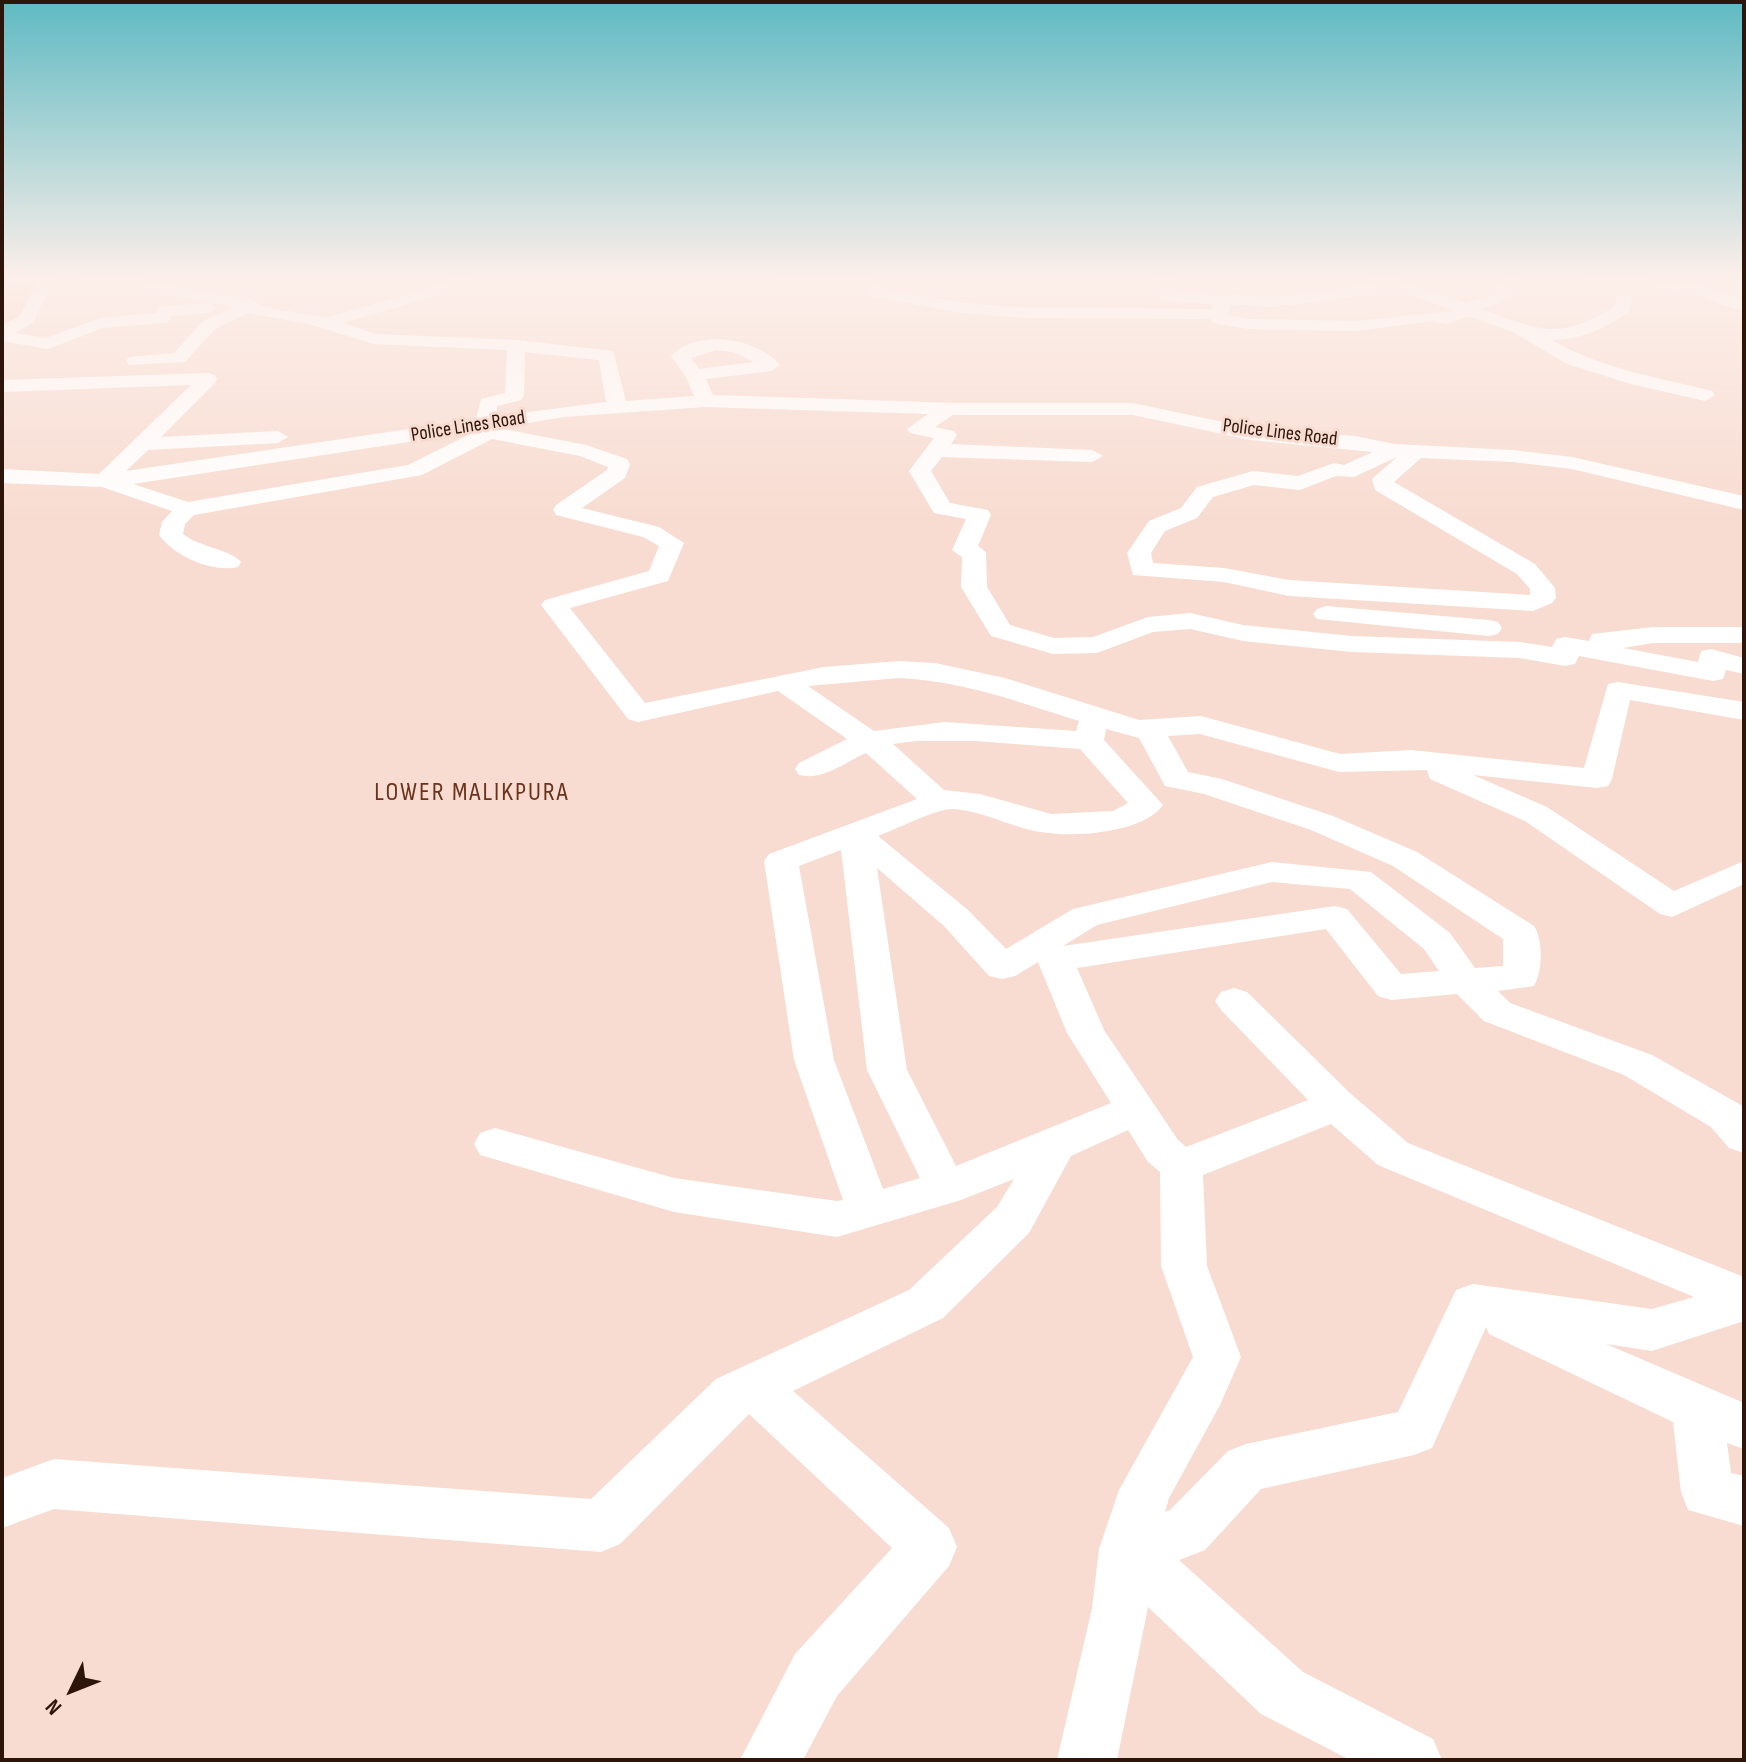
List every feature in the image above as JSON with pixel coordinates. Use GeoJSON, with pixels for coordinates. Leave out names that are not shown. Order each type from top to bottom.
{"type":"FeatureCollection","features":[{"type":"Feature","properties":{"kind":"street"},"geometry":{"type":"LineString","coordinates":[[115,362],[159,359]]}},
{"type":"Feature","properties":{"kind":"street"},"geometry":{"type":"LineString","coordinates":[[2,386],[208,379],[104,481],[187,509],[414,470],[487,420],[514,396],[515,359]]}},
{"type":"Feature","properties":{"kind":"street"},"geometry":{"type":"LineString","coordinates":[[608,359],[617,407]]}},
{"type":"Feature","properties":{"kind":"street"},"geometry":{"type":"LineString","coordinates":[[1572,359],[1638,380],[1705,395]]}},
{"type":"Feature","properties":{"kind":"street"},"geometry":{"type":"LineString","coordinates":[[2,386],[52,366]]}},
{"type":"Feature","properties":{"kind":"street"},"geometry":{"type":"LineString","coordinates":[[695,375],[705,401]]}},
{"type":"Feature","properties":{"kind":"street","name":"Police Lines Road"},"geometry":{"type":"LineString","coordinates":[[2,476],[104,481],[274,458],[487,420],[705,401],[952,409],[1133,409],[1251,434],[1355,442],[1404,451],[1513,456],[1572,463],[1744,503]]}},
{"type":"Feature","properties":{"kind":"street"},"geometry":{"type":"LineString","coordinates":[[952,409],[917,429],[947,435],[920,471],[942,508],[980,515],[964,550],[974,552],[974,587],[1000,630],[1053,646],[1097,645],[1148,625],[1190,621],[1243,633],[1352,644],[1520,650],[1565,658],[1565,645],[1713,673],[1711,657],[1744,666]]}},
{"type":"Feature","properties":{"kind":"street"},"geometry":{"type":"LineString","coordinates":[[141,444],[281,437],[487,420],[619,464],[617,473],[564,510],[651,532],[672,543],[659,576],[554,605],[638,713],[784,682],[886,669],[936,671],[970,677],[1092,729],[1147,805],[1120,820],[1049,824],[980,803],[946,799],[781,861],[814,1060],[869,1210]]}},
{"type":"Feature","properties":{"kind":"street"},"geometry":{"type":"LineString","coordinates":[[936,450],[1092,456]]}},
{"type":"Feature","properties":{"kind":"street"},"geometry":{"type":"LineString","coordinates":[[1404,451],[1383,479],[1383,485],[1526,569],[1542,588],[1543,598],[1533,603],[1282,587],[1224,575],[1142,570],[1139,553],[1157,526],[1189,513],[1205,492],[1253,478],[1300,483],[1334,469],[1346,472],[1404,451]]}},
{"type":"Feature","properties":{"kind":"street"},"geometry":{"type":"LineString","coordinates":[[187,509],[174,522],[171,535],[193,553],[229,562]]}},
{"type":"Feature","properties":{"kind":"street"},"geometry":{"type":"LineString","coordinates":[[1282,587],[1310,612],[1615,641],[1653,635],[1744,635]]}},
{"type":"Feature","properties":{"kind":"street"},"geometry":{"type":"LineString","coordinates":[[784,682],[889,755],[938,802]]}},
{"type":"Feature","properties":{"kind":"street"},"geometry":{"type":"LineString","coordinates":[[810,769],[868,741],[910,732],[998,734],[1201,725],[1339,763],[1411,759],[1597,779],[1618,690],[1744,711]]}},
{"type":"Feature","properties":{"kind":"street"},"geometry":{"type":"LineString","coordinates":[[1087,1760],[1120,1608],[1126,1549],[1145,1490],[1203,1389],[1217,1357],[1184,1266],[1181,1166],[1163,1151],[1086,1033],[1055,959],[1335,917],[1391,987],[1521,977],[1521,934],[1405,859],[1322,823],[1211,786],[1176,779],[1149,728]]}},
{"type":"Feature","properties":{"kind":"street"},"geometry":{"type":"LineString","coordinates":[[1411,759],[1536,814],[1672,906],[1744,871]]}},
{"type":"Feature","properties":{"kind":"street"},"geometry":{"type":"LineString","coordinates":[[855,833],[956,918],[1002,967],[1085,917],[1272,872],[1359,879],[1437,941],[1466,982],[1497,1012],[1638,1065],[1726,1116],[1744,1137]]}},
{"type":"Feature","properties":{"kind":"street"},"geometry":{"type":"LineString","coordinates":[[855,833],[887,1070],[946,1188]]}},
{"type":"Feature","properties":{"kind":"street"},"geometry":{"type":"LineString","coordinates":[[1234,1001],[1337,1105],[1393,1154],[1744,1298],[1739,1303],[1652,1330],[1473,1304]]}},
{"type":"Feature","properties":{"kind":"street"},"geometry":{"type":"LineString","coordinates":[[1181,1166],[1337,1105]]}},
{"type":"Feature","properties":{"kind":"street"},"geometry":{"type":"LineString","coordinates":[[495,1144],[674,1195],[837,1219],[946,1188],[1056,1145],[1136,1109]]}},
{"type":"Feature","properties":{"kind":"street"},"geometry":{"type":"LineString","coordinates":[[3,1497],[54,1484],[601,1526],[734,1395],[926,1304],[1013,1220],[1056,1145]]}},
{"type":"Feature","properties":{"kind":"street"},"geometry":{"type":"LineString","coordinates":[[1126,1549],[1186,1532],[1246,1468],[1414,1432],[1473,1304]]}},
{"type":"Feature","properties":{"kind":"street"},"geometry":{"type":"LineString","coordinates":[[1473,1304],[1697,1409],[1744,1426]]}},
{"type":"Feature","properties":{"kind":"street"},"geometry":{"type":"LineString","coordinates":[[753,1386],[930,1547],[816,1675],[770,1760]]}},
{"type":"Feature","properties":{"kind":"street"},"geometry":{"type":"LineString","coordinates":[[1697,1409],[1707,1492],[1744,1501]]}},
{"type":"Feature","properties":{"kind":"street"},"geometry":{"type":"LineString","coordinates":[[1126,1549],[1282,1693],[1412,1760]]}},
{"type":"Feature","properties":{"kind":"district","name":"LOWER MALIKPURA"},"geometry":{"type":"Point","coordinates":[472,793]}}]}
